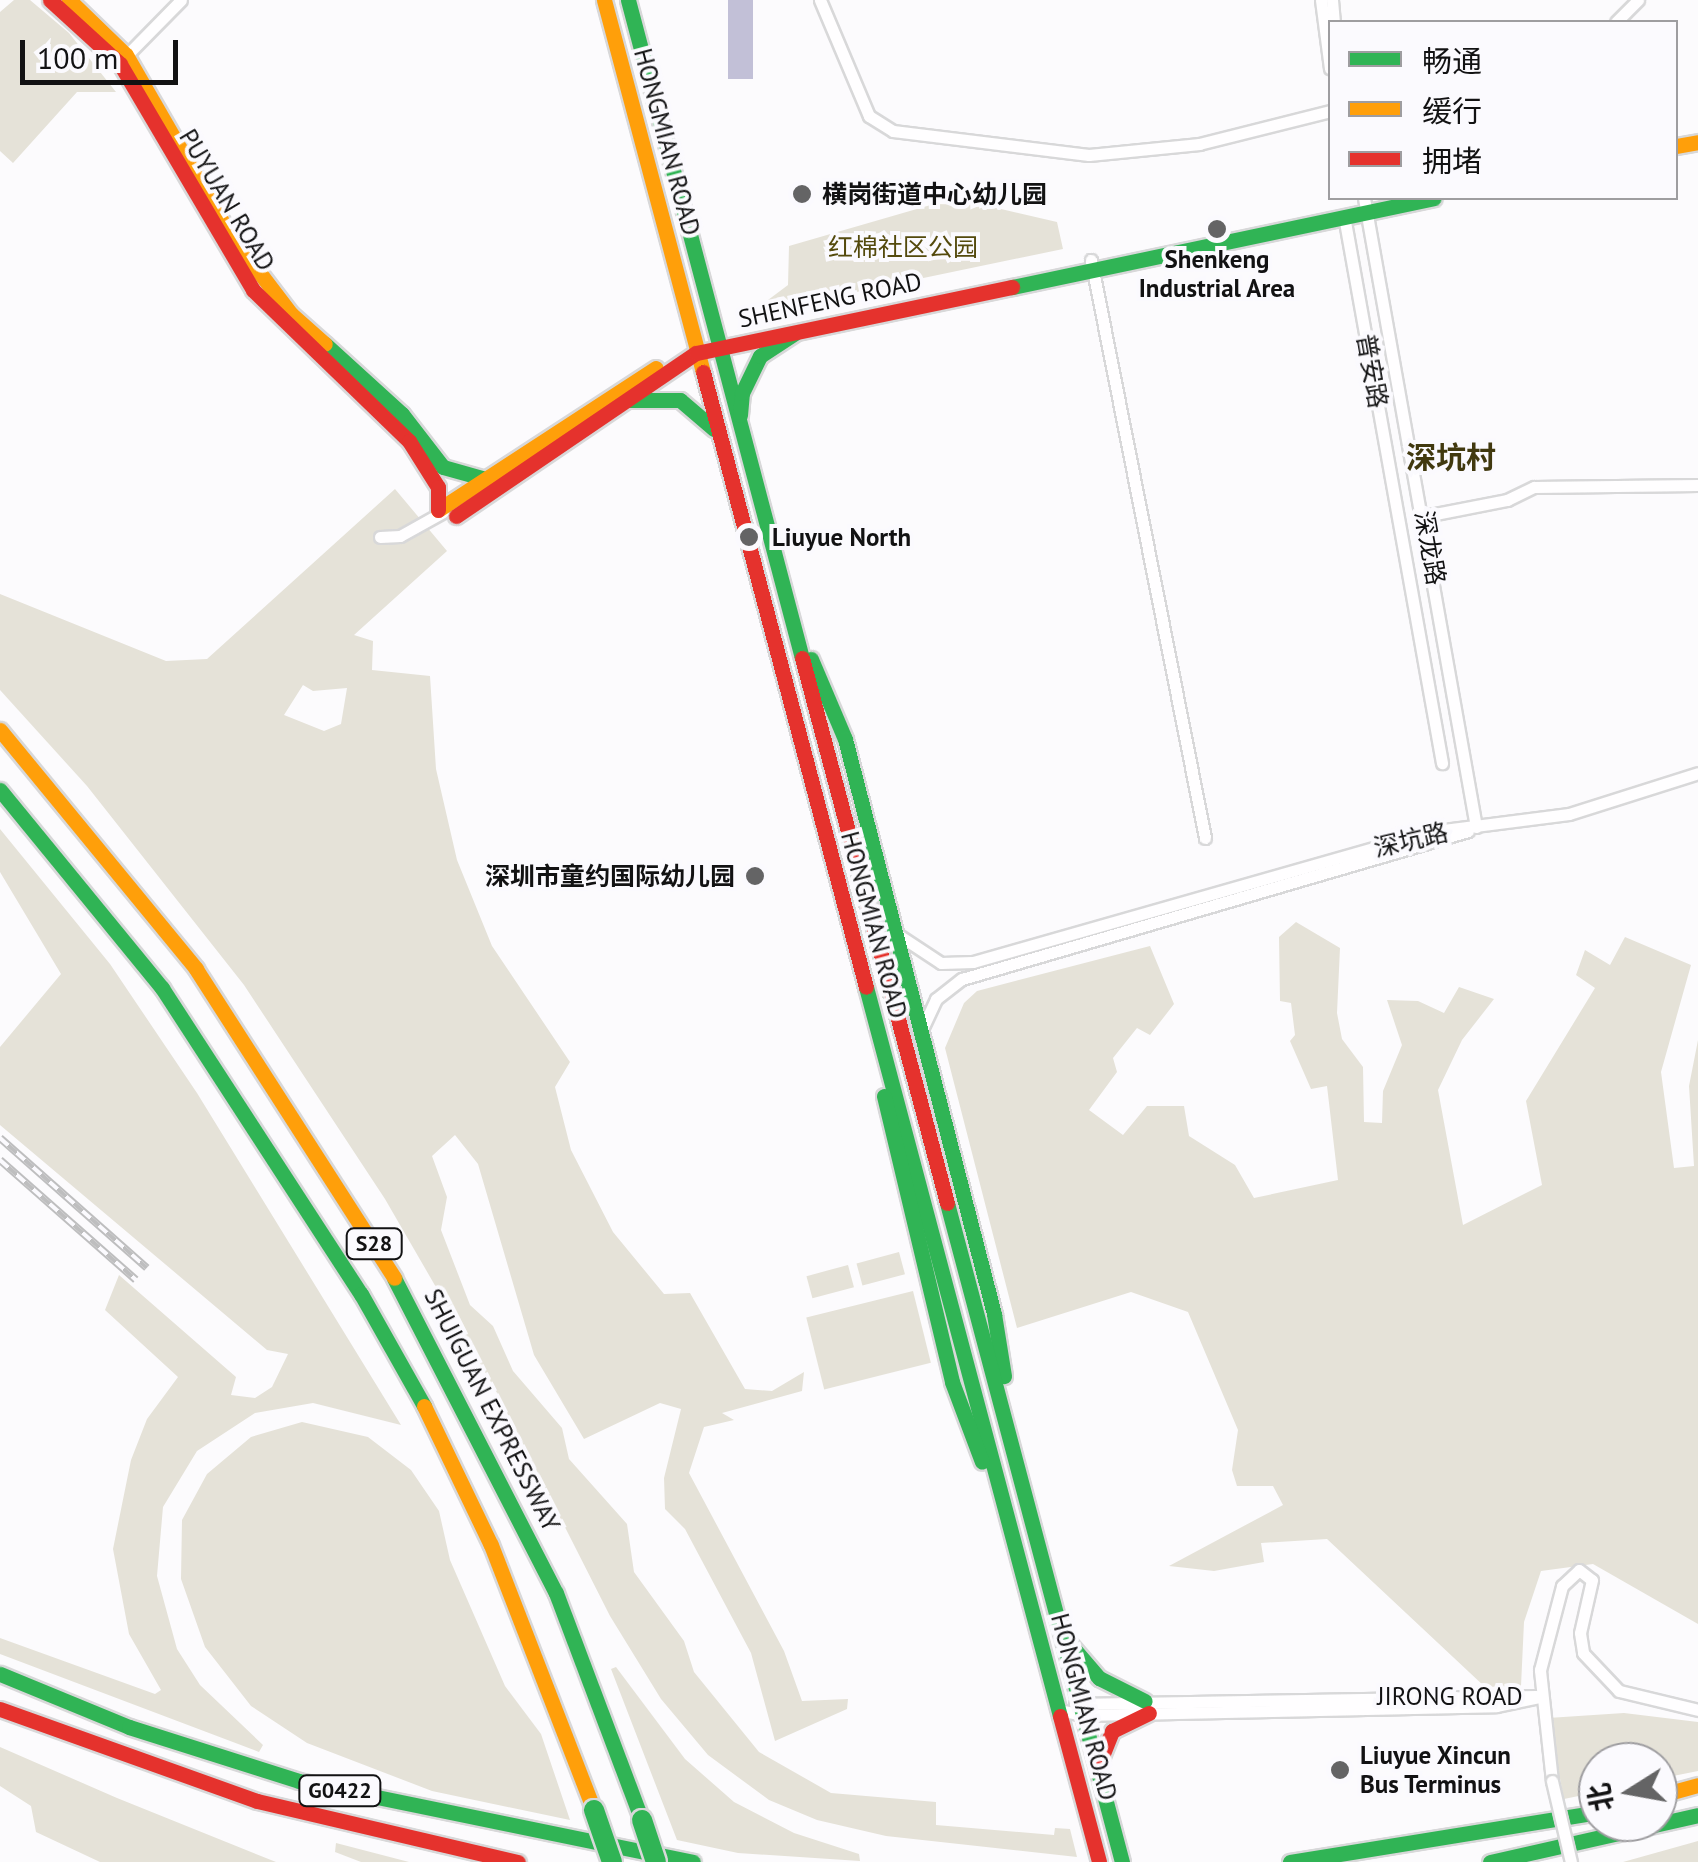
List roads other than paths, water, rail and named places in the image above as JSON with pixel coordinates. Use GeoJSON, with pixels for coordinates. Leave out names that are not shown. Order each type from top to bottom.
{"type":"FeatureCollection","features":[{"type":"Feature","properties":{"kind":"main road","name":"PUYUAN ROAD"},"geometry":{"type":"LineString","coordinates":[[50,0],[123,59],[253,290],[409,442],[438,487],[447,513]]}},
{"type":"Feature","properties":{"kind":"main road","name":"PUYUAN ROAD"},"geometry":{"type":"LineString","coordinates":[[69,0],[123,59],[227,230],[290,314],[402,414],[443,468],[486,479]]}},
{"type":"Feature","properties":{"kind":"main road","name":"HONGMIAN ROAD"},"geometry":{"type":"LineString","coordinates":[[604,0],[1100,1862]]}},
{"type":"Feature","properties":{"kind":"main road","name":"HONGMIAN ROAD"},"geometry":{"type":"LineString","coordinates":[[628,0],[716,344],[796,629],[1122,1862]]}},
{"type":"Feature","properties":{"kind":"main road","name":"SHENFENG ROAD"},"geometry":{"type":"LineString","coordinates":[[716,344],[794,332],[1360,205],[1413,200]]}},
{"type":"Feature","properties":{"kind":"main road","name":"SHENFENG ROAD"},"geometry":{"type":"LineString","coordinates":[[447,513],[486,479],[694,349],[1092,265]]}},
{"type":"Feature","properties":{"kind":"main road"},"geometry":{"type":"LineString","coordinates":[[743,441],[741,404],[749,372],[773,344],[794,332]]}},
{"type":"Feature","properties":{"kind":"main road","name":"SHENFENG ROAD"},"geometry":{"type":"LineString","coordinates":[[447,513],[627,400],[694,349]]}},
{"type":"Feature","properties":{"kind":"main road"},"geometry":{"type":"LineString","coordinates":[[627,400],[680,400],[717,434]]}},
{"type":"Feature","properties":{"kind":"main road"},"geometry":{"type":"LineString","coordinates":[[796,629],[840,724],[892,919],[994,1314],[1015,1456]]}},
{"type":"Feature","properties":{"kind":"main road","name":"SHUIGUAN EXPRESSWAY"},"geometry":{"type":"LineString","coordinates":[[0,730],[196,969],[407,1298],[556,1593],[656,1862]]}},
{"type":"Feature","properties":{"kind":"main road","name":"S28"},"geometry":{"type":"LineString","coordinates":[[0,790],[162,988],[360,1294],[422,1402],[491,1545],[612,1862]]}},
{"type":"Feature","properties":{"kind":"main road"},"geometry":{"type":"LineString","coordinates":[[1060,1629],[1099,1678],[1147,1707],[1112,1731],[1098,1771]]}},
{"type":"Feature","properties":{"kind":"main road","name":"G0422"},"geometry":{"type":"LineString","coordinates":[[0,1674],[129,1726],[300,1781],[693,1862]]}},
{"type":"Feature","properties":{"kind":"main road","name":"G0422"},"geometry":{"type":"LineString","coordinates":[[0,1709],[257,1802],[518,1862]]}},
{"type":"Feature","properties":{"kind":"main road"},"geometry":{"type":"LineString","coordinates":[[1290,1862],[1578,1815]]}},
{"type":"Feature","properties":{"kind":"main road"},"geometry":{"type":"LineString","coordinates":[[1490,1862],[1698,1815]]}},
{"type":"Feature","properties":{"kind":"street"},"geometry":{"type":"LineString","coordinates":[[123,59],[181,0]]}},
{"type":"Feature","properties":{"kind":"street"},"geometry":{"type":"LineString","coordinates":[[820,0],[869,116],[893,132],[1089,155],[1199,144],[1326,112]]}},
{"type":"Feature","properties":{"kind":"street"},"geometry":{"type":"LineString","coordinates":[[1321,0],[1328,53]]}},
{"type":"Feature","properties":{"kind":"street"},"geometry":{"type":"LineString","coordinates":[[1618,20],[1638,0]]}},
{"type":"Feature","properties":{"kind":"street","name":"深龙路"},"geometry":{"type":"LineString","coordinates":[[1360,205],[1425,516],[1476,827]]}},
{"type":"Feature","properties":{"kind":"street","name":"普安路"},"geometry":{"type":"LineString","coordinates":[[1360,205],[1442,763]]}},
{"type":"Feature","properties":{"kind":"street"},"geometry":{"type":"LineString","coordinates":[[1092,265],[1205,838]]}},
{"type":"Feature","properties":{"kind":"street"},"geometry":{"type":"LineString","coordinates":[[1425,516],[1507,500],[1534,487],[1698,485]]}},
{"type":"Feature","properties":{"kind":"street"},"geometry":{"type":"LineString","coordinates":[[380,537],[400,536],[447,513]]}},
{"type":"Feature","properties":{"kind":"street"},"geometry":{"type":"LineString","coordinates":[[1476,827],[1569,814],[1698,773]]}},
{"type":"Feature","properties":{"kind":"street","name":"深坑路"},"geometry":{"type":"LineString","coordinates":[[892,919],[900,936],[924,956],[973,962],[1428,832],[1476,827]]}},
{"type":"Feature","properties":{"kind":"street","name":"深坑路"},"geometry":{"type":"LineString","coordinates":[[922,1036],[936,999],[962,979],[1476,827]]}},
{"type":"Feature","properties":{"kind":"street"},"geometry":{"type":"LineString","coordinates":[[1571,1862],[1552,1781],[1540,1696],[1544,1644],[1568,1576],[1586,1570],[1592,1580],[1580,1633],[1583,1653],[1618,1690],[1698,1710]]}},
{"type":"Feature","properties":{"kind":"street","name":"JIRONG ROAD"},"geometry":{"type":"LineString","coordinates":[[1058,1710],[1522,1704],[1540,1696]]}},
{"type":"Feature","properties":{"kind":"water"},"geometry":{"type":"Polygon","coordinates":[[[728,0],[753,0],[753,79],[728,79],[728,0]]]}},
{"type":"Feature","properties":{"kind":"railway"},"geometry":{"type":"LineString","coordinates":[[0,1138],[147,1268]]}},
{"type":"Feature","properties":{"kind":"railway"},"geometry":{"type":"LineString","coordinates":[[0,1160],[136,1280]]}},
{"type":"Feature","properties":{"kind":"place","name":"横岗街道中心幼儿园"},"geometry":{"type":"Point","coordinates":[802,194]}},
{"type":"Feature","properties":{"kind":"place","name":"Shenkeng Industrial Area"},"geometry":{"type":"Point","coordinates":[1217,229]}},
{"type":"Feature","properties":{"kind":"place","name":"Liuyue North"},"geometry":{"type":"Point","coordinates":[749,537]}},
{"type":"Feature","properties":{"kind":"place","name":"深圳市童约国际幼儿园"},"geometry":{"type":"Point","coordinates":[755,876]}},
{"type":"Feature","properties":{"kind":"place","name":"Liuyue Xincun Bus Terminus"},"geometry":{"type":"Point","coordinates":[1340,1770]}},
{"type":"Feature","properties":{"kind":"district","name":"深坑村"},"geometry":{"type":"Point","coordinates":[1451,457]}},
{"type":"Feature","properties":{"kind":"park label","name":"红棉社区公园"},"geometry":{"type":"Point","coordinates":[903,247]}}]}
